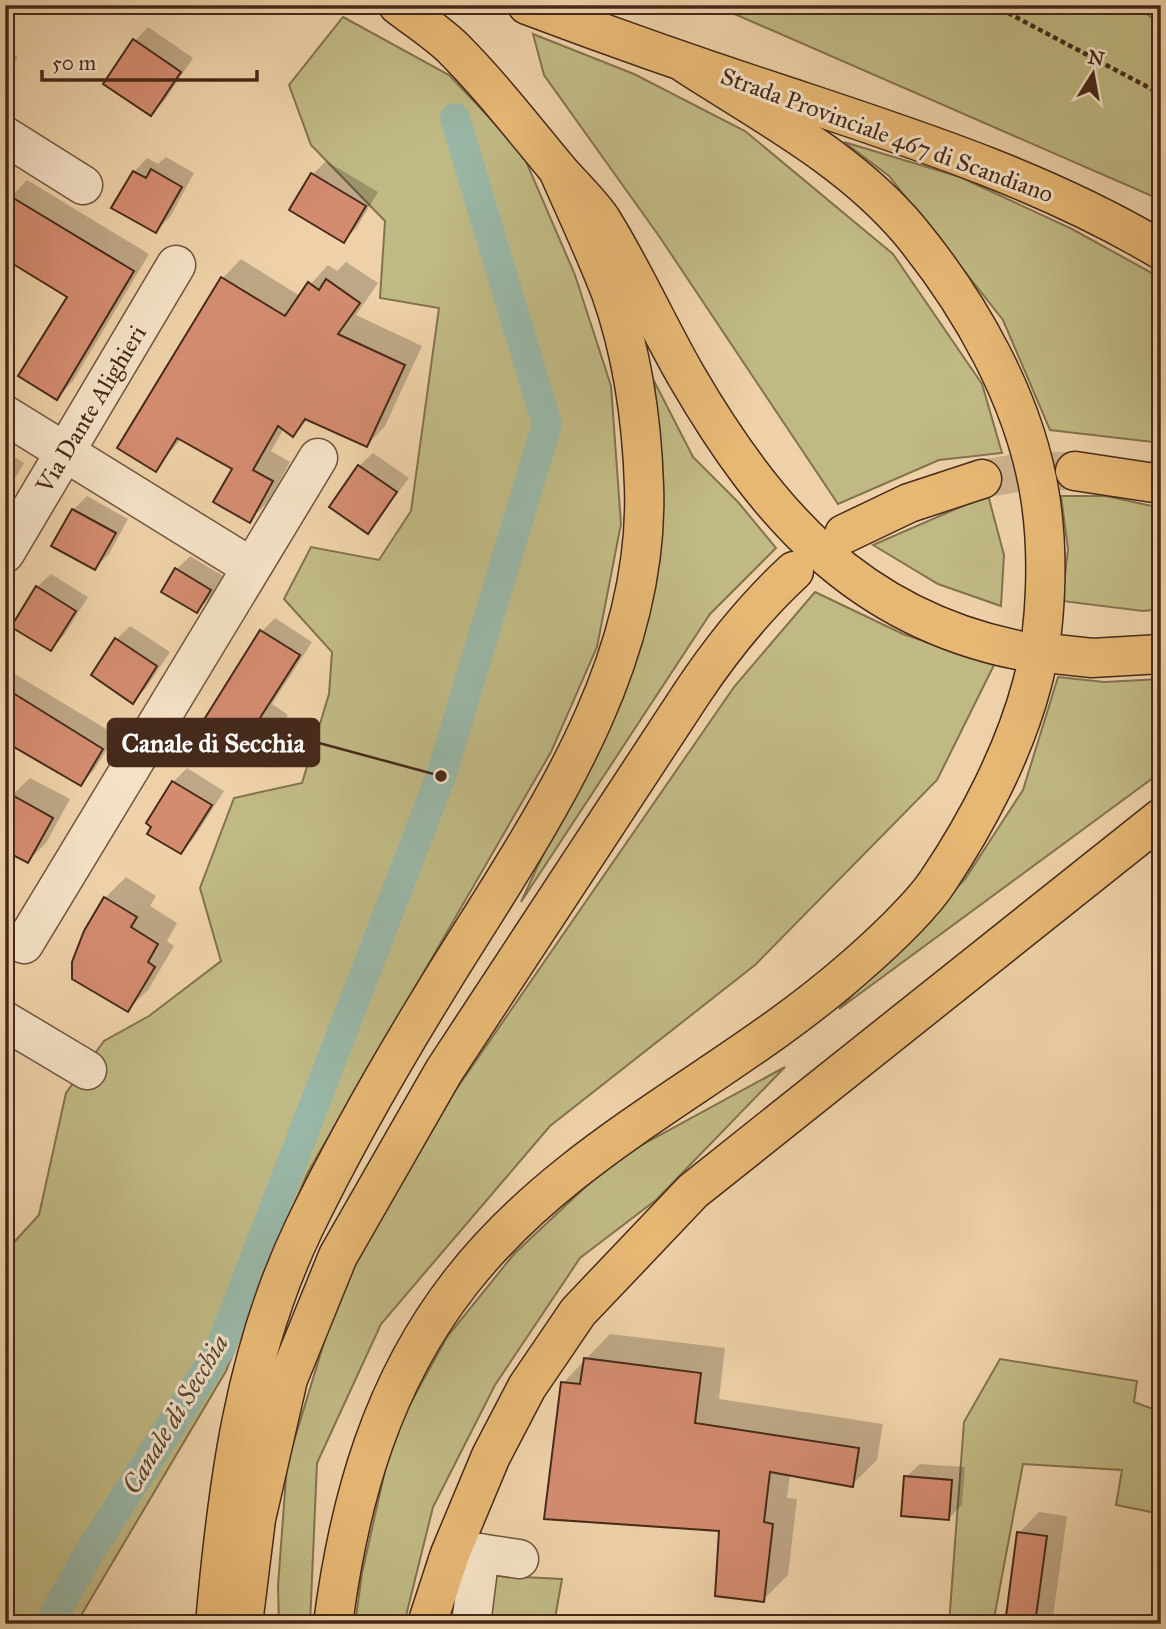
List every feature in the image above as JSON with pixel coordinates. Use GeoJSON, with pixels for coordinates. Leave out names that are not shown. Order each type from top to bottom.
{"type":"FeatureCollection","features":[{"type":"Feature","properties":{"kind":"main road"},"geometry":{"type":"LineString","coordinates":[[398,5],[450,46],[528,130],[598,216],[620,249],[686,374],[732,451],[796,529],[847,575],[887,602],[943,630],[975,641],[1017,650]]}},
{"type":"Feature","properties":{"kind":"main road"},"geometry":{"type":"LineString","coordinates":[[333,1624],[349,1521],[371,1444],[397,1382],[459,1284],[499,1237],[592,1153],[766,1036],[856,966],[936,885],[993,789],[1032,683],[1045,558],[1040,494],[1025,434],[994,360],[952,288],[907,228],[835,161],[686,64],[527,5]]}},
{"type":"Feature","properties":{"kind":"main road","name":"Strada Provinciale 467 di Scandiano"},"geometry":{"type":"LineString","coordinates":[[686,64],[889,130],[1003,173],[1102,215],[1161,250]]}},
{"type":"Feature","properties":{"kind":"main road"},"geometry":{"type":"LineString","coordinates":[[215,1624],[226,1500],[242,1408],[267,1320],[303,1230],[366,1110],[563,780],[603,695],[634,598],[640,560],[644,489],[637,412],[612,297],[558,170]]}},
{"type":"Feature","properties":{"kind":"main road"},"geometry":{"type":"LineString","coordinates":[[1075,471],[1161,484]]}},
{"type":"Feature","properties":{"kind":"main road"},"geometry":{"type":"LineString","coordinates":[[844,534],[909,503],[982,480]]}},
{"type":"Feature","properties":{"kind":"main road"},"geometry":{"type":"LineString","coordinates":[[243,1624],[256,1519],[288,1378],[338,1256],[444,1071],[721,649],[757,605],[794,571]]}},
{"type":"Feature","properties":{"kind":"main road"},"geometry":{"type":"LineString","coordinates":[[1055,654],[1092,658],[1161,654]]}},
{"type":"Feature","properties":{"kind":"main road"},"geometry":{"type":"LineString","coordinates":[[427,1624],[462,1551],[491,1456],[527,1387],[578,1312],[692,1191],[1161,818]]}},
{"type":"Feature","properties":{"kind":"street"},"geometry":{"type":"LineString","coordinates":[[10,122],[83,185]]}},
{"type":"Feature","properties":{"kind":"street","name":"Via Dante Alighieri"},"geometry":{"type":"LineString","coordinates":[[5,553],[176,265]]}},
{"type":"Feature","properties":{"kind":"street"},"geometry":{"type":"LineString","coordinates":[[5,415],[251,567]]}},
{"type":"Feature","properties":{"kind":"street"},"geometry":{"type":"LineString","coordinates":[[24,944],[318,458]]}},
{"type":"Feature","properties":{"kind":"street"},"geometry":{"type":"LineString","coordinates":[[5,1021],[87,1070]]}},
{"type":"Feature","properties":{"kind":"street"},"geometry":{"type":"LineString","coordinates":[[471,1624],[462,1551],[519,1559]]}},
{"type":"Feature","properties":{"kind":"path"},"geometry":{"type":"LineString","coordinates":[[993,5],[1161,94]]}},
{"type":"Feature","properties":{"kind":"shaded area"},"geometry":{"type":"Polygon","coordinates":[[[714,5],[1133,5],[1161,24],[1161,200],[714,5]]]}},
{"type":"Feature","properties":{"kind":"shaded area"},"geometry":{"type":"Polygon","coordinates":[[[343,17],[449,75],[522,152],[575,275],[611,386],[621,524],[597,647],[551,752],[307,1174],[226,1371],[76,1624],[5,1624],[5,1252],[39,1215],[66,1093],[104,1041],[149,1016],[221,961],[200,888],[234,798],[302,783],[329,694],[332,652],[284,599],[311,547],[379,560],[411,511],[439,308],[380,298],[385,221],[311,145],[289,85],[343,17]]]}},
{"type":"Feature","properties":{"kind":"shaded area"},"geometry":{"type":"Polygon","coordinates":[[[533,34],[634,74],[745,131],[893,254],[982,384],[1002,453],[939,460],[838,504],[659,236],[544,75],[533,34]]]}},
{"type":"Feature","properties":{"kind":"shaded area"},"geometry":{"type":"Polygon","coordinates":[[[844,142],[960,177],[1072,229],[1161,278],[1161,443],[1050,430],[1003,320],[889,176],[844,142]]]}},
{"type":"Feature","properties":{"kind":"shaded area"},"geometry":{"type":"Polygon","coordinates":[[[654,381],[693,457],[738,502],[776,548],[710,614],[521,902],[602,728],[655,586],[658,446],[654,381]]]}},
{"type":"Feature","properties":{"kind":"shaded area"},"geometry":{"type":"Polygon","coordinates":[[[988,495],[1004,555],[1001,606],[938,584],[873,545],[988,495]]]}},
{"type":"Feature","properties":{"kind":"shaded area"},"geometry":{"type":"Polygon","coordinates":[[[1061,496],[1106,496],[1161,508],[1161,609],[1143,611],[1062,601],[1068,549],[1061,496]]]}},
{"type":"Feature","properties":{"kind":"shaded area"},"geometry":{"type":"Polygon","coordinates":[[[815,592],[903,634],[994,665],[937,780],[755,965],[550,1126],[381,1324],[317,1463],[310,1624],[279,1624],[278,1586],[287,1464],[340,1290],[453,1094],[734,687],[815,592]]]}},
{"type":"Feature","properties":{"kind":"shaded area"},"geometry":{"type":"Polygon","coordinates":[[[1058,677],[1104,682],[1161,679],[1161,772],[839,1009],[965,879],[1023,790],[1058,677]]]}},
{"type":"Feature","properties":{"kind":"shaded area"},"geometry":{"type":"Polygon","coordinates":[[[785,1067],[656,1200],[580,1258],[495,1385],[433,1507],[404,1624],[355,1624],[362,1573],[393,1435],[447,1337],[514,1254],[614,1160],[785,1067]]]}},
{"type":"Feature","properties":{"kind":"shaded area"},"geometry":{"type":"Polygon","coordinates":[[[1000,1359],[1137,1381],[1134,1402],[1161,1412],[1161,1514],[1116,1505],[1122,1470],[1023,1464],[993,1624],[949,1624],[964,1422],[1000,1359]]]}},
{"type":"Feature","properties":{"kind":"shaded area"},"geometry":{"type":"Polygon","coordinates":[[[466,1574],[562,1579],[554,1624],[456,1624],[466,1574]]]}},
{"type":"Feature","properties":{"kind":"building"},"geometry":{"type":"Polygon","coordinates":[[[133,39],[181,72],[151,116],[103,84],[133,39]]]}},
{"type":"Feature","properties":{"kind":"building"},"geometry":{"type":"Polygon","coordinates":[[[151,169],[182,187],[156,233],[111,208],[133,171],[146,178],[151,169]]]}},
{"type":"Feature","properties":{"kind":"building"},"geometry":{"type":"Polygon","coordinates":[[[311,173],[366,206],[344,243],[289,210],[311,173]]]}},
{"type":"Feature","properties":{"kind":"building"},"geometry":{"type":"Polygon","coordinates":[[[5,193],[134,271],[57,400],[18,376],[67,297],[5,259],[5,193]]]}},
{"type":"Feature","properties":{"kind":"building"},"geometry":{"type":"Polygon","coordinates":[[[221,277],[285,316],[308,282],[319,290],[326,279],[360,303],[338,334],[405,365],[367,447],[305,419],[293,437],[278,426],[253,470],[273,481],[250,523],[213,502],[232,469],[177,438],[156,472],[117,448],[221,277]]]}},
{"type":"Feature","properties":{"kind":"building"},"geometry":{"type":"Polygon","coordinates":[[[358,465],[397,492],[368,534],[329,507],[358,465]]]}},
{"type":"Feature","properties":{"kind":"building"},"geometry":{"type":"Polygon","coordinates":[[[72,509],[116,533],[95,570],[51,546],[72,509]]]}},
{"type":"Feature","properties":{"kind":"building"},"geometry":{"type":"Polygon","coordinates":[[[175,568],[211,590],[197,613],[161,592],[175,568]]]}},
{"type":"Feature","properties":{"kind":"building"},"geometry":{"type":"Polygon","coordinates":[[[36,586],[76,611],[51,651],[11,627],[36,586]]]}},
{"type":"Feature","properties":{"kind":"building"},"geometry":{"type":"Polygon","coordinates":[[[260,630],[300,655],[260,718],[277,729],[256,762],[200,726],[260,630]]]}},
{"type":"Feature","properties":{"kind":"building"},"geometry":{"type":"Polygon","coordinates":[[[115,638],[157,666],[133,704],[91,675],[115,638]]]}},
{"type":"Feature","properties":{"kind":"building"},"geometry":{"type":"Polygon","coordinates":[[[5,688],[103,749],[81,786],[7,743],[5,747],[5,688]]]}},
{"type":"Feature","properties":{"kind":"building"},"geometry":{"type":"Polygon","coordinates":[[[172,781],[212,805],[181,854],[147,834],[151,827],[146,823],[172,781]]]}},
{"type":"Feature","properties":{"kind":"building"},"geometry":{"type":"Polygon","coordinates":[[[5,791],[53,818],[28,863],[5,851],[5,791]]]}},
{"type":"Feature","properties":{"kind":"building"},"geometry":{"type":"Polygon","coordinates":[[[104,897],[137,917],[131,927],[158,944],[148,962],[155,967],[128,1012],[72,979],[72,962],[84,931],[104,897]]]}},
{"type":"Feature","properties":{"kind":"building"},"geometry":{"type":"Polygon","coordinates":[[[584,1358],[701,1373],[695,1423],[859,1448],[853,1487],[770,1472],[764,1522],[773,1524],[764,1602],[715,1596],[719,1531],[544,1519],[561,1382],[580,1384],[584,1358]]]}},
{"type":"Feature","properties":{"kind":"building"},"geometry":{"type":"Polygon","coordinates":[[[904,1476],[952,1480],[949,1520],[901,1516],[904,1476]]]}},
{"type":"Feature","properties":{"kind":"building"},"geometry":{"type":"Polygon","coordinates":[[[1017,1532],[1047,1536],[1035,1624],[1005,1624],[1017,1532]]]}},
{"type":"Feature","properties":{"kind":"waterway","name":"Canale di Secchia"},"geometry":{"type":"LineString","coordinates":[[49,1624],[89,1553],[220,1349],[441,776],[547,424],[455,118]]}},
{"type":"Feature","properties":{"kind":"tunnel"},"geometry":{"type":"LineString","coordinates":[[982,479],[1028,471],[1069,471]]}},
{"type":"Feature","properties":{"kind":"place","name":"Canale di Secchia"},"geometry":{"type":"Point","coordinates":[441,776]}}]}
